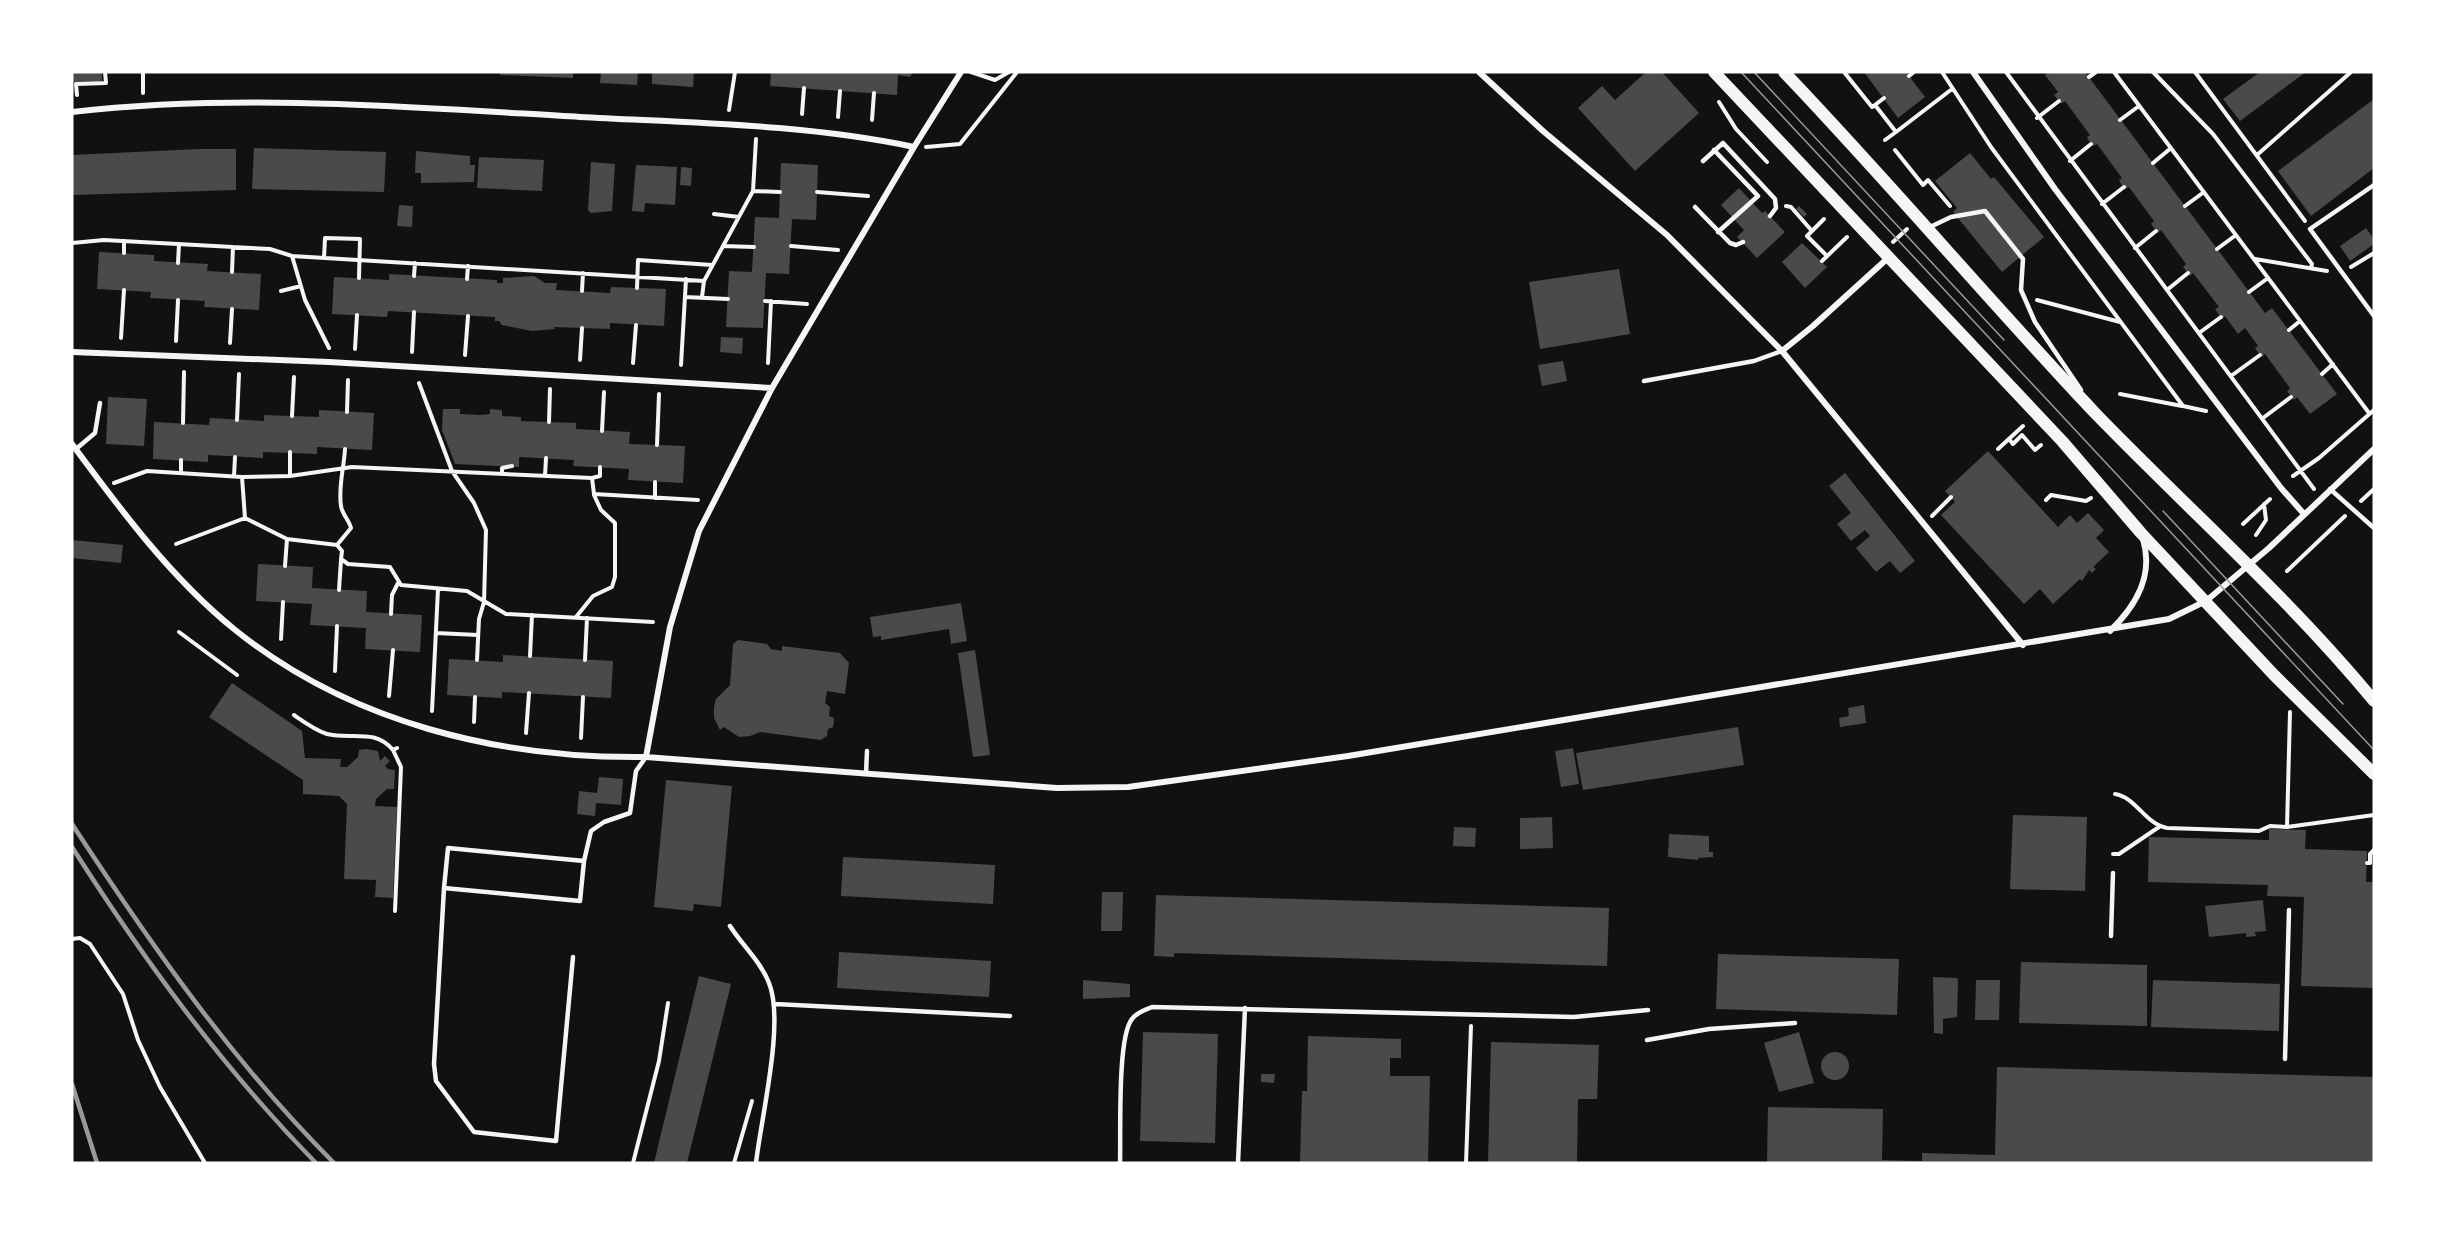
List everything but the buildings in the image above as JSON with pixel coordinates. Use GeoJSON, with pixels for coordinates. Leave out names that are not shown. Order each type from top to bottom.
{"type":"FeatureCollection","features":[{"type":"Feature","properties":{"kind":"main road"},"geometry":{"type":"LineString","coordinates":[[1714,72],[1888,258],[1925,293],[2062,441],[2141,533],[2274,675],[2374,774]]}},
{"type":"Feature","properties":{"kind":"main road"},"geometry":{"type":"LineString","coordinates":[[1784,72],[2095,413],[2275,592],[2374,701]]}},
{"type":"Feature","properties":{"kind":"street"},"geometry":{"type":"LineString","coordinates":[[646,757],[670,627],[694,545],[772,388],[914,147],[961,72]]}},
{"type":"Feature","properties":{"kind":"street"},"geometry":{"type":"LineString","coordinates":[[1479,72],[1666,235],[1782,351],[2023,645]]}},
{"type":"Feature","properties":{"kind":"street"},"geometry":{"type":"LineString","coordinates":[[1973,72],[2224,414],[2304,514]]}},
{"type":"Feature","properties":{"kind":"street"},"geometry":{"type":"LineString","coordinates":[[72,112],[144,104],[250,100],[367,104],[757,128],[869,137],[914,147]]}},
{"type":"Feature","properties":{"kind":"street"},"geometry":{"type":"LineString","coordinates":[[1782,351],[1888,258]]}},
{"type":"Feature","properties":{"kind":"street"},"geometry":{"type":"LineString","coordinates":[[72,352],[329,362],[772,388]]}},
{"type":"Feature","properties":{"kind":"street"},"geometry":{"type":"LineString","coordinates":[[74,447],[158,554],[232,627],[267,655],[343,697],[428,730],[487,744],[590,758],[646,757],[1057,788],[1128,787],[1348,756],[2110,631],[2169,619],[2206,601],[2374,449]]}},
{"type":"Feature","properties":{"kind":"street"},"geometry":{"type":"LineString","coordinates":[[2110,631],[2132,607],[2146,577],[2146,552],[2141,533]]}},
{"type":"Feature","properties":{"kind":"lane"},"geometry":{"type":"LineString","coordinates":[[1703,161],[1723,143],[1775,199],[1777,205],[1770,216]]}},
{"type":"Feature","properties":{"kind":"lane"},"geometry":{"type":"LineString","coordinates":[[1714,150],[1758,196],[1718,232]]}},
{"type":"Feature","properties":{"kind":"lane"},"geometry":{"type":"LineString","coordinates":[[2374,184],[2310,229],[2374,316]]}},
{"type":"Feature","properties":{"kind":"lane"},"geometry":{"type":"LineString","coordinates":[[1695,207],[1718,232],[1733,244],[1743,242]]}},
{"type":"Feature","properties":{"kind":"lane"},"geometry":{"type":"LineString","coordinates":[[1927,228],[1951,217],[1985,211],[2023,259],[2022,290],[2035,322],[2095,413]]}},
{"type":"Feature","properties":{"kind":"lane"},"geometry":{"type":"LineString","coordinates":[[1644,381],[1754,361],[1782,351]]}},
{"type":"Feature","properties":{"kind":"lane"},"geometry":{"type":"LineString","coordinates":[[74,447],[96,433],[100,403]]}},
{"type":"Feature","properties":{"kind":"lane"},"geometry":{"type":"LineString","coordinates":[[2330,489],[2374,528]]}},
{"type":"Feature","properties":{"kind":"lane"},"geometry":{"type":"LineString","coordinates":[[866,774],[867,751]]}},
{"type":"Feature","properties":{"kind":"lane"},"geometry":{"type":"LineString","coordinates":[[444,888],[580,901],[584,861],[591,831],[604,822],[630,813],[636,771],[646,757]]}},
{"type":"Feature","properties":{"kind":"lane"},"geometry":{"type":"LineString","coordinates":[[573,957],[556,1141],[474,1132],[436,1081],[434,1064],[448,848],[584,861]]}},
{"type":"Feature","properties":{"kind":"lane"},"geometry":{"type":"LineString","coordinates":[[2111,936],[2113,873]]}},
{"type":"Feature","properties":{"kind":"lane"},"geometry":{"type":"LineString","coordinates":[[2285,1059],[2289,910]]}},
{"type":"Feature","properties":{"kind":"lane"},"geometry":{"type":"LineString","coordinates":[[730,926],[760,966],[769,982],[775,1004],[775,1032],[756,1163]]}},
{"type":"Feature","properties":{"kind":"lane"},"geometry":{"type":"LineString","coordinates":[[775,1004],[1010,1016]]}},
{"type":"Feature","properties":{"kind":"lane"},"geometry":{"type":"LineString","coordinates":[[1120,1163],[1124,1041],[1132,1019],[1141,1011],[1166,1006],[1574,1017],[1648,1010]]}},
{"type":"Feature","properties":{"kind":"lane"},"geometry":{"type":"LineString","coordinates":[[1238,1163],[1245,1008]]}},
{"type":"Feature","properties":{"kind":"lane"},"geometry":{"type":"LineString","coordinates":[[1647,1040],[1709,1029],[1795,1023]]}},
{"type":"Feature","properties":{"kind":"path"},"geometry":{"type":"LineString","coordinates":[[77,95],[76,83],[106,83],[105,72]]}},
{"type":"Feature","properties":{"kind":"path"},"geometry":{"type":"LineString","coordinates":[[143,72],[143,93]]}},
{"type":"Feature","properties":{"kind":"path"},"geometry":{"type":"LineString","coordinates":[[729,110],[735,72]]}},
{"type":"Feature","properties":{"kind":"path"},"geometry":{"type":"LineString","coordinates":[[971,72],[995,80],[1009,72]]}},
{"type":"Feature","properties":{"kind":"path"},"geometry":{"type":"LineString","coordinates":[[914,147],[960,144],[1017,72]]}},
{"type":"Feature","properties":{"kind":"path"},"geometry":{"type":"LineString","coordinates":[[1844,72],[1872,108],[1884,98]]}},
{"type":"Feature","properties":{"kind":"path"},"geometry":{"type":"LineString","coordinates":[[1909,76],[1914,72]]}},
{"type":"Feature","properties":{"kind":"path"},"geometry":{"type":"LineString","coordinates":[[1942,72],[1991,147],[2183,406]]}},
{"type":"Feature","properties":{"kind":"path"},"geometry":{"type":"LineString","coordinates":[[2006,72],[2037,118],[2302,470],[2320,498]]}},
{"type":"Feature","properties":{"kind":"path"},"geometry":{"type":"LineString","coordinates":[[2089,77],[2096,72]]}},
{"type":"Feature","properties":{"kind":"path"},"geometry":{"type":"LineString","coordinates":[[2114,72],[2369,413]]}},
{"type":"Feature","properties":{"kind":"path"},"geometry":{"type":"LineString","coordinates":[[2153,72],[2226,150],[2312,264],[2311,268]]}},
{"type":"Feature","properties":{"kind":"path"},"geometry":{"type":"LineString","coordinates":[[2256,155],[2351,72]]}},
{"type":"Feature","properties":{"kind":"path"},"geometry":{"type":"LineString","coordinates":[[2197,73],[2310,229]]}},
{"type":"Feature","properties":{"kind":"path"},"geometry":{"type":"LineString","coordinates":[[802,114],[804,88]]}},
{"type":"Feature","properties":{"kind":"path"},"geometry":{"type":"LineString","coordinates":[[1885,140],[1952,89]]}},
{"type":"Feature","properties":{"kind":"path"},"geometry":{"type":"LineString","coordinates":[[838,117],[840,91]]}},
{"type":"Feature","properties":{"kind":"path"},"geometry":{"type":"LineString","coordinates":[[872,120],[874,93]]}},
{"type":"Feature","properties":{"kind":"path"},"geometry":{"type":"LineString","coordinates":[[1717,99],[1736,129],[1767,162]]}},
{"type":"Feature","properties":{"kind":"path"},"geometry":{"type":"LineString","coordinates":[[2037,118],[2059,101]]}},
{"type":"Feature","properties":{"kind":"path"},"geometry":{"type":"LineString","coordinates":[[1875,105],[1896,132]]}},
{"type":"Feature","properties":{"kind":"path"},"geometry":{"type":"LineString","coordinates":[[2120,120],[2139,106]]}},
{"type":"Feature","properties":{"kind":"path"},"geometry":{"type":"LineString","coordinates":[[702,297],[704,281],[753,191],[757,128]]}},
{"type":"Feature","properties":{"kind":"path"},"geometry":{"type":"LineString","coordinates":[[2070,161],[2091,144]]}},
{"type":"Feature","properties":{"kind":"path"},"geometry":{"type":"LineString","coordinates":[[2153,163],[2171,148]]}},
{"type":"Feature","properties":{"kind":"path"},"geometry":{"type":"LineString","coordinates":[[1895,150],[1923,185],[1928,180],[1951,206],[1951,217]]}},
{"type":"Feature","properties":{"kind":"path"},"geometry":{"type":"LineString","coordinates":[[2102,204],[2124,187]]}},
{"type":"Feature","properties":{"kind":"path"},"geometry":{"type":"LineString","coordinates":[[753,191],[780,192]]}},
{"type":"Feature","properties":{"kind":"path"},"geometry":{"type":"LineString","coordinates":[[817,192],[868,196]]}},
{"type":"Feature","properties":{"kind":"path"},"geometry":{"type":"LineString","coordinates":[[2185,206],[2204,192]]}},
{"type":"Feature","properties":{"kind":"path"},"geometry":{"type":"LineString","coordinates":[[1791,207],[1812,231]]}},
{"type":"Feature","properties":{"kind":"path"},"geometry":{"type":"LineString","coordinates":[[714,214],[739,217]]}},
{"type":"Feature","properties":{"kind":"path"},"geometry":{"type":"LineString","coordinates":[[1824,219],[1807,236],[1827,256]]}},
{"type":"Feature","properties":{"kind":"path"},"geometry":{"type":"LineString","coordinates":[[1889,240],[1892,243],[1909,227],[1906,224]]}},
{"type":"Feature","properties":{"kind":"path"},"geometry":{"type":"LineString","coordinates":[[2135,248],[2156,231]]}},
{"type":"Feature","properties":{"kind":"path"},"geometry":{"type":"LineString","coordinates":[[2217,249],[2236,235]]}},
{"type":"Feature","properties":{"kind":"path"},"geometry":{"type":"LineString","coordinates":[[1822,261],[1847,237]]}},
{"type":"Feature","properties":{"kind":"path"},"geometry":{"type":"LineString","coordinates":[[324,258],[325,238],[360,239],[359,278]]}},
{"type":"Feature","properties":{"kind":"path"},"geometry":{"type":"LineString","coordinates":[[72,243],[93,240],[270,249],[292,256],[704,281]]}},
{"type":"Feature","properties":{"kind":"path"},"geometry":{"type":"LineString","coordinates":[[124,241],[124,253]]}},
{"type":"Feature","properties":{"kind":"path"},"geometry":{"type":"LineString","coordinates":[[178,263],[179,244]]}},
{"type":"Feature","properties":{"kind":"path"},"geometry":{"type":"LineString","coordinates":[[723,246],[754,247]]}},
{"type":"Feature","properties":{"kind":"path"},"geometry":{"type":"LineString","coordinates":[[791,246],[838,250]]}},
{"type":"Feature","properties":{"kind":"path"},"geometry":{"type":"LineString","coordinates":[[232,272],[233,247]]}},
{"type":"Feature","properties":{"kind":"path"},"geometry":{"type":"LineString","coordinates":[[2254,259],[2342,273],[2374,253]]}},
{"type":"Feature","properties":{"kind":"path"},"geometry":{"type":"LineString","coordinates":[[292,256],[311,315],[329,348]]}},
{"type":"Feature","properties":{"kind":"path"},"geometry":{"type":"LineString","coordinates":[[637,288],[638,260],[712,265]]}},
{"type":"Feature","properties":{"kind":"path"},"geometry":{"type":"LineString","coordinates":[[414,276],[415,263]]}},
{"type":"Feature","properties":{"kind":"path"},"geometry":{"type":"LineString","coordinates":[[467,279],[468,266]]}},
{"type":"Feature","properties":{"kind":"path"},"geometry":{"type":"LineString","coordinates":[[582,291],[583,273]]}},
{"type":"Feature","properties":{"kind":"path"},"geometry":{"type":"LineString","coordinates":[[2167,291],[2188,273]]}},
{"type":"Feature","properties":{"kind":"path"},"geometry":{"type":"LineString","coordinates":[[2249,292],[2268,278]]}},
{"type":"Feature","properties":{"kind":"path"},"geometry":{"type":"LineString","coordinates":[[681,365],[686,279]]}},
{"type":"Feature","properties":{"kind":"path"},"geometry":{"type":"LineString","coordinates":[[281,291],[300,286]]}},
{"type":"Feature","properties":{"kind":"path"},"geometry":{"type":"LineString","coordinates":[[121,338],[124,290]]}},
{"type":"Feature","properties":{"kind":"path"},"geometry":{"type":"LineString","coordinates":[[685,297],[728,299]]}},
{"type":"Feature","properties":{"kind":"path"},"geometry":{"type":"LineString","coordinates":[[176,341],[178,300]]}},
{"type":"Feature","properties":{"kind":"path"},"geometry":{"type":"LineString","coordinates":[[765,301],[808,304]]}},
{"type":"Feature","properties":{"kind":"path"},"geometry":{"type":"LineString","coordinates":[[768,363],[771,301]]}},
{"type":"Feature","properties":{"kind":"path"},"geometry":{"type":"LineString","coordinates":[[2053,306],[2121,322]]}},
{"type":"Feature","properties":{"kind":"path"},"geometry":{"type":"LineString","coordinates":[[230,343],[232,309]]}},
{"type":"Feature","properties":{"kind":"path"},"geometry":{"type":"LineString","coordinates":[[412,352],[414,312]]}},
{"type":"Feature","properties":{"kind":"path"},"geometry":{"type":"LineString","coordinates":[[355,349],[357,315]]}},
{"type":"Feature","properties":{"kind":"path"},"geometry":{"type":"LineString","coordinates":[[465,355],[468,316]]}},
{"type":"Feature","properties":{"kind":"path"},"geometry":{"type":"LineString","coordinates":[[2199,333],[2221,317]]}},
{"type":"Feature","properties":{"kind":"path"},"geometry":{"type":"LineString","coordinates":[[2289,330],[2300,321]]}},
{"type":"Feature","properties":{"kind":"path"},"geometry":{"type":"LineString","coordinates":[[633,363],[636,325]]}},
{"type":"Feature","properties":{"kind":"path"},"geometry":{"type":"LineString","coordinates":[[580,360],[582,328]]}},
{"type":"Feature","properties":{"kind":"path"},"geometry":{"type":"LineString","coordinates":[[2231,376],[2260,355]]}},
{"type":"Feature","properties":{"kind":"path"},"geometry":{"type":"LineString","coordinates":[[2322,374],[2333,364]]}},
{"type":"Feature","properties":{"kind":"path"},"geometry":{"type":"LineString","coordinates":[[183,423],[184,372]]}},
{"type":"Feature","properties":{"kind":"path"},"geometry":{"type":"LineString","coordinates":[[237,420],[239,374]]}},
{"type":"Feature","properties":{"kind":"path"},"geometry":{"type":"LineString","coordinates":[[292,416],[294,377]]}},
{"type":"Feature","properties":{"kind":"path"},"geometry":{"type":"LineString","coordinates":[[347,412],[348,380]]}},
{"type":"Feature","properties":{"kind":"path"},"geometry":{"type":"LineString","coordinates":[[419,383],[452,471],[474,503],[486,530],[484,602],[478,635],[477,660]]}},
{"type":"Feature","properties":{"kind":"path"},"geometry":{"type":"LineString","coordinates":[[549,422],[550,389]]}},
{"type":"Feature","properties":{"kind":"path"},"geometry":{"type":"LineString","coordinates":[[602,431],[604,392]]}},
{"type":"Feature","properties":{"kind":"path"},"geometry":{"type":"LineString","coordinates":[[657,445],[659,394]]}},
{"type":"Feature","properties":{"kind":"path"},"geometry":{"type":"LineString","coordinates":[[2120,394],[2224,414]]}},
{"type":"Feature","properties":{"kind":"path"},"geometry":{"type":"LineString","coordinates":[[2263,418],[2291,397]]}},
{"type":"Feature","properties":{"kind":"path"},"geometry":{"type":"LineString","coordinates":[[2293,476],[2374,410]]}},
{"type":"Feature","properties":{"kind":"path"},"geometry":{"type":"LineString","coordinates":[[1998,449],[2023,426]]}},
{"type":"Feature","properties":{"kind":"path"},"geometry":{"type":"LineString","coordinates":[[2009,439],[2013,444],[2022,435],[2036,450],[2041,445]]}},
{"type":"Feature","properties":{"kind":"path"},"geometry":{"type":"LineString","coordinates":[[337,545],[351,528],[340,504],[341,468],[345,449]]}},
{"type":"Feature","properties":{"kind":"path"},"geometry":{"type":"LineString","coordinates":[[290,452],[290,476]]}},
{"type":"Feature","properties":{"kind":"path"},"geometry":{"type":"LineString","coordinates":[[234,476],[235,457]]}},
{"type":"Feature","properties":{"kind":"path"},"geometry":{"type":"LineString","coordinates":[[545,476],[546,458]]}},
{"type":"Feature","properties":{"kind":"path"},"geometry":{"type":"LineString","coordinates":[[181,473],[182,460]]}},
{"type":"Feature","properties":{"kind":"path"},"geometry":{"type":"LineString","coordinates":[[502,474],[502,468],[512,466]]}},
{"type":"Feature","properties":{"kind":"path"},"geometry":{"type":"LineString","coordinates":[[104,486],[147,471],[242,477],[290,476],[341,468],[592,478],[600,476],[600,467]]}},
{"type":"Feature","properties":{"kind":"path"},"geometry":{"type":"LineString","coordinates":[[242,477],[245,518]]}},
{"type":"Feature","properties":{"kind":"path"},"geometry":{"type":"LineString","coordinates":[[576,618],[593,596],[612,587],[615,577],[615,523],[601,510],[594,494],[592,478]]}},
{"type":"Feature","properties":{"kind":"path"},"geometry":{"type":"LineString","coordinates":[[655,482],[655,498]]}},
{"type":"Feature","properties":{"kind":"path"},"geometry":{"type":"LineString","coordinates":[[2287,571],[2374,489]]}},
{"type":"Feature","properties":{"kind":"path"},"geometry":{"type":"LineString","coordinates":[[594,494],[698,500]]}},
{"type":"Feature","properties":{"kind":"path"},"geometry":{"type":"LineString","coordinates":[[2046,500],[2051,495],[2086,501],[2091,498]]}},
{"type":"Feature","properties":{"kind":"path"},"geometry":{"type":"LineString","coordinates":[[1931,516],[1952,497]]}},
{"type":"Feature","properties":{"kind":"path"},"geometry":{"type":"LineString","coordinates":[[2243,524],[2270,498]]}},
{"type":"Feature","properties":{"kind":"path"},"geometry":{"type":"LineString","coordinates":[[2256,535],[2266,520],[2264,504]]}},
{"type":"Feature","properties":{"kind":"path"},"geometry":{"type":"LineString","coordinates":[[176,544],[245,518],[287,539],[337,545],[342,550],[339,590]]}},
{"type":"Feature","properties":{"kind":"path"},"geometry":{"type":"LineString","coordinates":[[285,566],[287,539]]}},
{"type":"Feature","properties":{"kind":"path"},"geometry":{"type":"LineString","coordinates":[[341,559],[348,564],[390,567],[398,583],[406,588],[467,591],[506,614],[653,622]]}},
{"type":"Feature","properties":{"kind":"path"},"geometry":{"type":"LineString","coordinates":[[391,614],[392,595],[398,583]]}},
{"type":"Feature","properties":{"kind":"path"},"geometry":{"type":"LineString","coordinates":[[432,711],[438,589]]}},
{"type":"Feature","properties":{"kind":"path"},"geometry":{"type":"LineString","coordinates":[[280,639],[283,602]]}},
{"type":"Feature","properties":{"kind":"path"},"geometry":{"type":"LineString","coordinates":[[530,657],[532,615]]}},
{"type":"Feature","properties":{"kind":"path"},"geometry":{"type":"LineString","coordinates":[[585,660],[587,618]]}},
{"type":"Feature","properties":{"kind":"path"},"geometry":{"type":"LineString","coordinates":[[335,671],[338,626]]}},
{"type":"Feature","properties":{"kind":"path"},"geometry":{"type":"LineString","coordinates":[[179,632],[237,675]]}},
{"type":"Feature","properties":{"kind":"path"},"geometry":{"type":"LineString","coordinates":[[436,633],[478,635]]}},
{"type":"Feature","properties":{"kind":"path"},"geometry":{"type":"LineString","coordinates":[[389,696],[393,651]]}},
{"type":"Feature","properties":{"kind":"path"},"geometry":{"type":"LineString","coordinates":[[526,733],[529,693]]}},
{"type":"Feature","properties":{"kind":"path"},"geometry":{"type":"LineString","coordinates":[[474,723],[476,697]]}},
{"type":"Feature","properties":{"kind":"path"},"geometry":{"type":"LineString","coordinates":[[581,738],[584,697]]}},
{"type":"Feature","properties":{"kind":"path"},"geometry":{"type":"LineString","coordinates":[[294,714],[328,734],[379,738],[395,749],[401,767],[394,911]]}},
{"type":"Feature","properties":{"kind":"path"},"geometry":{"type":"LineString","coordinates":[[2287,828],[2290,718]]}},
{"type":"Feature","properties":{"kind":"path"},"geometry":{"type":"LineString","coordinates":[[2115,794],[2124,795],[2160,827]]}},
{"type":"Feature","properties":{"kind":"path"},"geometry":{"type":"LineString","coordinates":[[2114,854],[2119,854],[2160,827],[2259,831],[2270,825],[2287,828],[2374,815]]}},
{"type":"Feature","properties":{"kind":"path"},"geometry":{"type":"LineString","coordinates":[[2367,863],[2370,863],[2370,854],[2374,850]]}},
{"type":"Feature","properties":{"kind":"path"},"geometry":{"type":"LineString","coordinates":[[72,939],[80,938],[90,944],[123,994],[138,1040],[160,1087],[205,1163]]}},
{"type":"Feature","properties":{"kind":"path"},"geometry":{"type":"LineString","coordinates":[[633,1163],[659,1061],[668,1004]]}},
{"type":"Feature","properties":{"kind":"path"},"geometry":{"type":"LineString","coordinates":[[1466,1163],[1471,1016]]}},
{"type":"Feature","properties":{"kind":"path"},"geometry":{"type":"LineString","coordinates":[[734,1163],[752,1102],[767,1082]]}},
{"type":"Feature","properties":{"kind":"tram line"},"geometry":{"type":"LineString","coordinates":[[1741,72],[2374,750]]}},
{"type":"Feature","properties":{"kind":"tram line"},"geometry":{"type":"LineString","coordinates":[[1754,72],[2004,340]]}},
{"type":"Feature","properties":{"kind":"tram line"},"geometry":{"type":"LineString","coordinates":[[2163,511],[2343,704]]}},
{"type":"Feature","properties":{"kind":"railway"},"geometry":{"type":"LineString","coordinates":[[72,824],[194,1001],[261,1084],[334,1163]]}},
{"type":"Feature","properties":{"kind":"railway"},"geometry":{"type":"LineString","coordinates":[[72,847],[127,931],[216,1051],[316,1163]]}},
{"type":"Feature","properties":{"kind":"railway"},"geometry":{"type":"LineString","coordinates":[[72,1084],[97,1163]]}}]}
